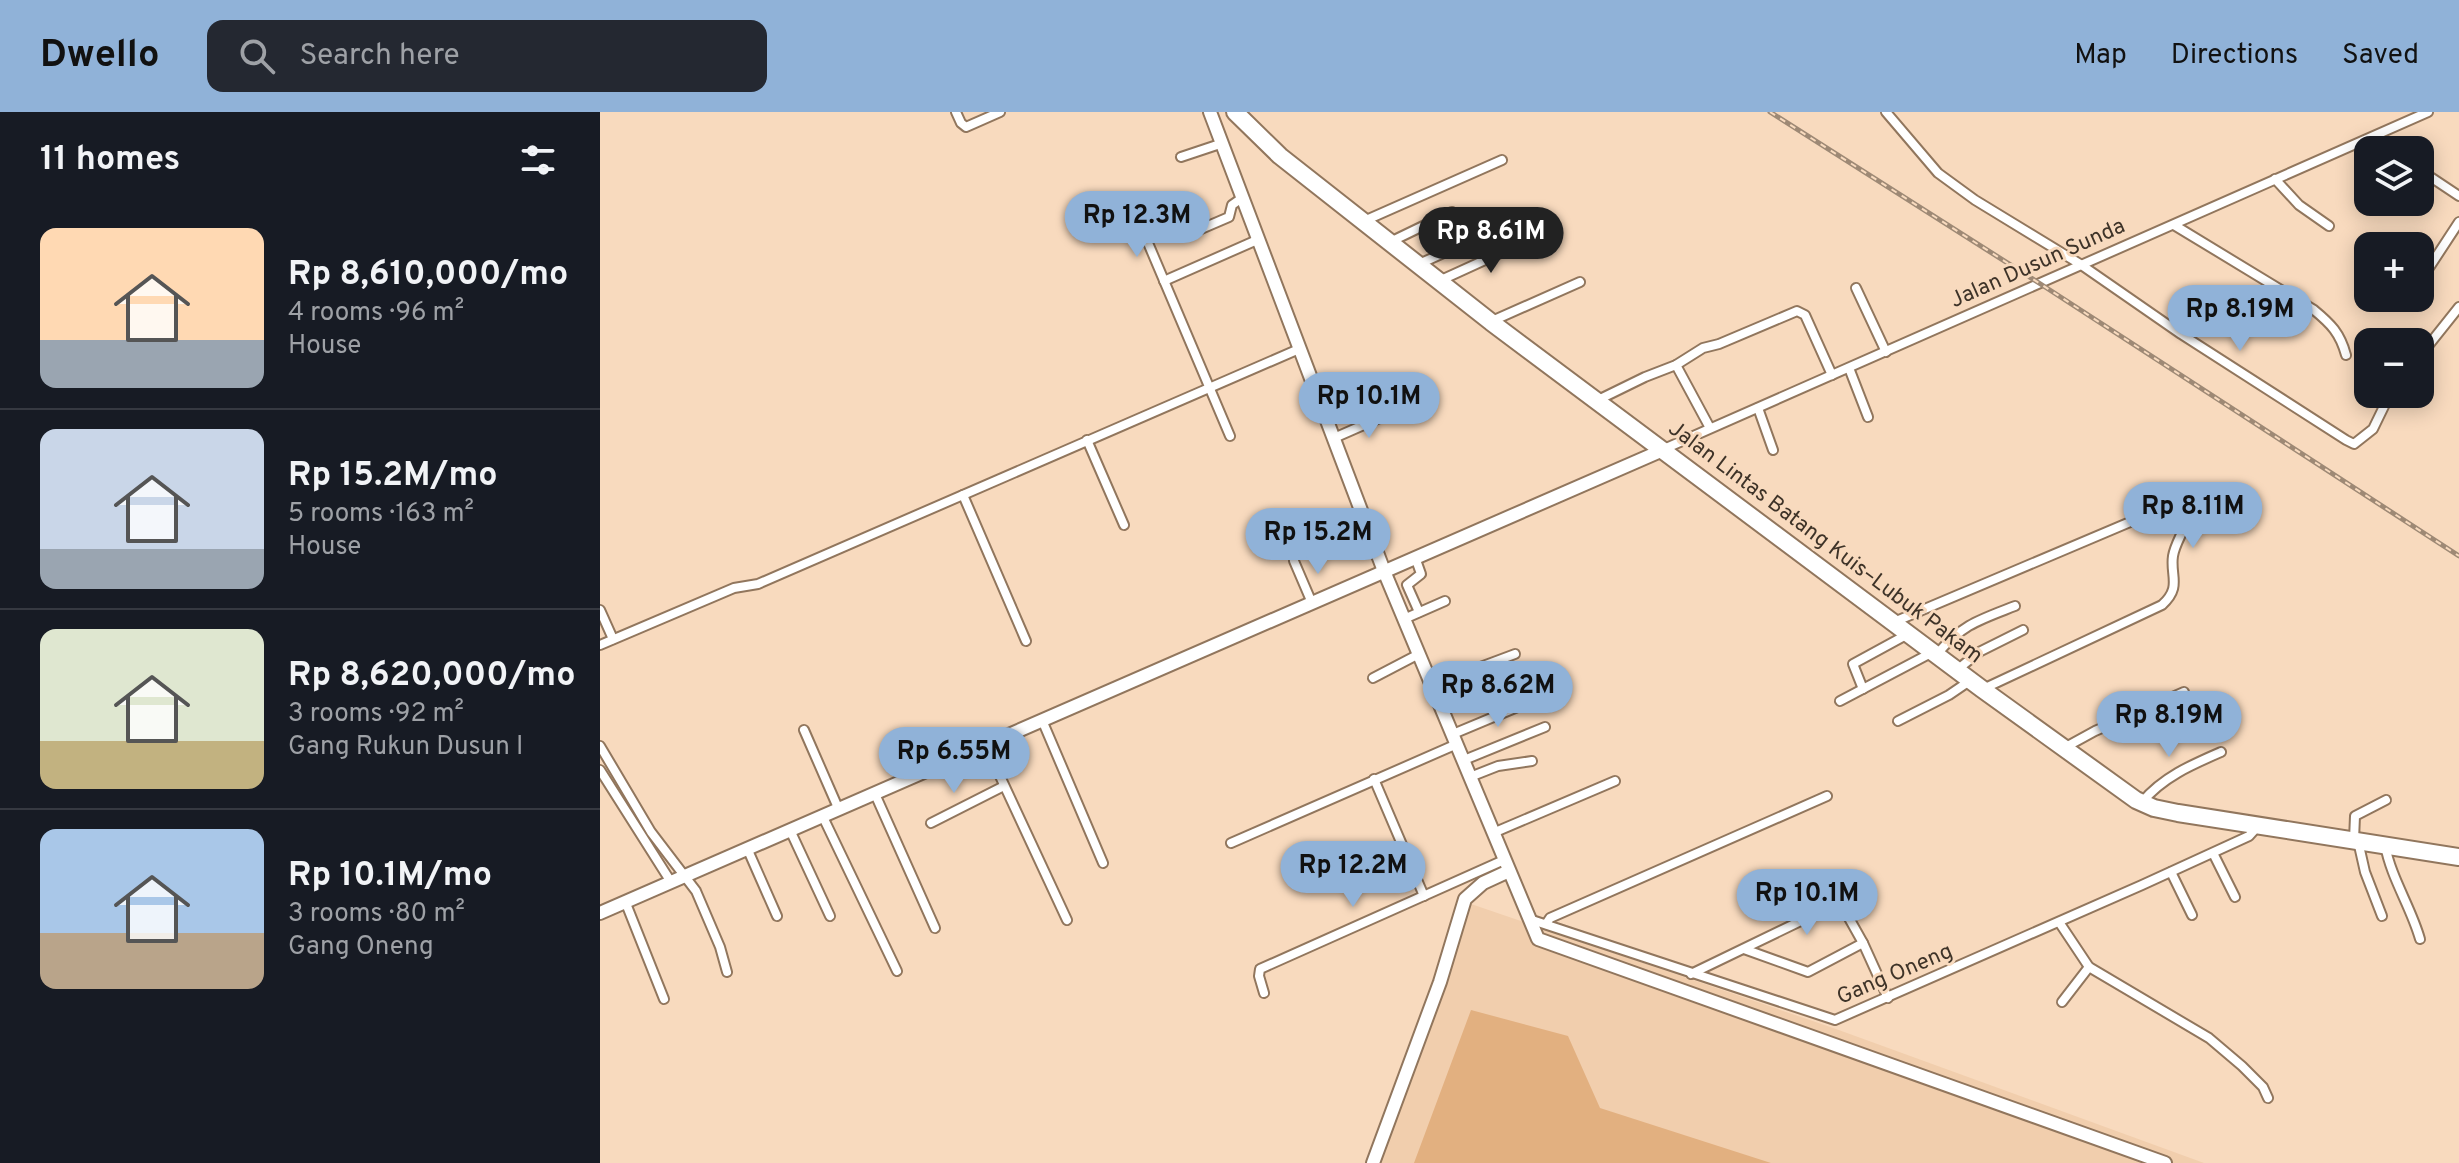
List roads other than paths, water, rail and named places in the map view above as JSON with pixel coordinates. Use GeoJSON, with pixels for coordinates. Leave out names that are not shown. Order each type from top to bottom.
{"type":"FeatureCollection","features":[{"type":"Feature","properties":{"kind":"highway","name":"Jalan Lintas Batang Kuis–Lubuk Pakam"},"geometry":{"type":"LineString","coordinates":[[1235,112],[1280,156],[1491,322],[2063,749],[2142,803],[2166,811],[2385,844],[2457,861]]}},
{"type":"Feature","properties":{"kind":"street"},"geometry":{"type":"LineString","coordinates":[[956,112],[966,127],[1000,112]]}},
{"type":"Feature","properties":{"kind":"street"},"geometry":{"type":"LineString","coordinates":[[1210,112],[1384,571],[1538,939],[2165,1163]]}},
{"type":"Feature","properties":{"kind":"street"},"geometry":{"type":"LineString","coordinates":[[1886,112],[1938,173],[1975,200],[2080,264],[2181,334],[2346,440],[2354,444],[2373,429],[2383,408]]}},
{"type":"Feature","properties":{"kind":"street","name":"Jalan Dusun Sunda"},"geometry":{"type":"LineString","coordinates":[[2376,136],[2428,112]]}},
{"type":"Feature","properties":{"kind":"street"},"geometry":{"type":"LineString","coordinates":[[1181,157],[1220,144]]}},
{"type":"Feature","properties":{"kind":"street","name":"Jalan Dusun Sunda"},"geometry":{"type":"LineString","coordinates":[[1663,450],[2354,146]]}},
{"type":"Feature","properties":{"kind":"street"},"geometry":{"type":"LineString","coordinates":[[1363,222],[1502,160]]}},
{"type":"Feature","properties":{"kind":"street"},"geometry":{"type":"LineString","coordinates":[[2275,179],[2299,205],[2329,226]]}},
{"type":"Feature","properties":{"kind":"street"},"geometry":{"type":"LineString","coordinates":[[2434,179],[2459,196]]}},
{"type":"Feature","properties":{"kind":"street"},"geometry":{"type":"LineString","coordinates":[[1194,232],[1229,217],[1232,205],[1242,198]]}},
{"type":"Feature","properties":{"kind":"street"},"geometry":{"type":"LineString","coordinates":[[1390,242],[1452,212]]}},
{"type":"Feature","properties":{"kind":"street"},"geometry":{"type":"LineString","coordinates":[[1418,265],[1515,221],[1523,224],[1531,239]]}},
{"type":"Feature","properties":{"kind":"street"},"geometry":{"type":"LineString","coordinates":[[2434,260],[2459,222]]}},
{"type":"Feature","properties":{"kind":"street"},"geometry":{"type":"LineString","coordinates":[[1140,224],[1230,436]]}},
{"type":"Feature","properties":{"kind":"street"},"geometry":{"type":"LineString","coordinates":[[2174,225],[2314,310],[2335,328],[2342,338],[2346,355]]}},
{"type":"Feature","properties":{"kind":"street"},"geometry":{"type":"LineString","coordinates":[[1438,281],[1555,228]]}},
{"type":"Feature","properties":{"kind":"street"},"geometry":{"type":"LineString","coordinates":[[1164,281],[1257,240]]}},
{"type":"Feature","properties":{"kind":"street"},"geometry":{"type":"LineString","coordinates":[[1491,322],[1580,282]]}},
{"type":"Feature","properties":{"kind":"street"},"geometry":{"type":"LineString","coordinates":[[1856,288],[1886,352]]}},
{"type":"Feature","properties":{"kind":"street"},"geometry":{"type":"LineString","coordinates":[[2434,338],[2459,307]]}},
{"type":"Feature","properties":{"kind":"street"},"geometry":{"type":"LineString","coordinates":[[1598,400],[1676,365],[1703,348],[1800,311],[1805,315],[1832,375]]}},
{"type":"Feature","properties":{"kind":"street"},"geometry":{"type":"LineString","coordinates":[[600,645],[734,588],[758,584],[1299,349]]}},
{"type":"Feature","properties":{"kind":"street"},"geometry":{"type":"LineString","coordinates":[[1676,365],[1710,428]]}},
{"type":"Feature","properties":{"kind":"street"},"geometry":{"type":"LineString","coordinates":[[1849,368],[1868,417]]}},
{"type":"Feature","properties":{"kind":"street"},"geometry":{"type":"LineString","coordinates":[[1758,408],[1773,450]]}},
{"type":"Feature","properties":{"kind":"street"},"geometry":{"type":"LineString","coordinates":[[1334,438],[1391,413]]}},
{"type":"Feature","properties":{"kind":"street"},"geometry":{"type":"LineString","coordinates":[[1087,440],[1124,525]]}},
{"type":"Feature","properties":{"kind":"street"},"geometry":{"type":"LineString","coordinates":[[600,913],[1663,450]]}},
{"type":"Feature","properties":{"kind":"street"},"geometry":{"type":"LineString","coordinates":[[963,495],[1026,641]]}},
{"type":"Feature","properties":{"kind":"street"},"geometry":{"type":"LineString","coordinates":[[1893,622],[2175,503],[2186,505],[2188,516],[2173,556],[2173,589],[2162,605],[2106,632],[1949,695],[1898,721]]}},
{"type":"Feature","properties":{"kind":"street"},"geometry":{"type":"LineString","coordinates":[[1415,557],[1421,574],[1408,582],[1419,612]]}},
{"type":"Feature","properties":{"kind":"street"},"geometry":{"type":"LineString","coordinates":[[1294,561],[1312,603]]}},
{"type":"Feature","properties":{"kind":"street"},"geometry":{"type":"LineString","coordinates":[[1397,602],[1412,595]]}},
{"type":"Feature","properties":{"kind":"street"},"geometry":{"type":"LineString","coordinates":[[1404,619],[1445,601]]}},
{"type":"Feature","properties":{"kind":"street"},"geometry":{"type":"LineString","coordinates":[[1840,701],[1935,653],[1968,624],[2015,606]]}},
{"type":"Feature","properties":{"kind":"street"},"geometry":{"type":"LineString","coordinates":[[600,610],[613,639]]}},
{"type":"Feature","properties":{"kind":"street"},"geometry":{"type":"LineString","coordinates":[[1957,670],[1979,652],[2023,630]]}},
{"type":"Feature","properties":{"kind":"street"},"geometry":{"type":"LineString","coordinates":[[1863,689],[1853,664],[1909,634]]}},
{"type":"Feature","properties":{"kind":"street"},"geometry":{"type":"LineString","coordinates":[[1373,678],[1419,654]]}},
{"type":"Feature","properties":{"kind":"street"},"geometry":{"type":"LineString","coordinates":[[1432,685],[1515,654]]}},
{"type":"Feature","properties":{"kind":"street"},"geometry":{"type":"LineString","coordinates":[[2063,749],[2095,731],[2184,692]]}},
{"type":"Feature","properties":{"kind":"street"},"geometry":{"type":"LineString","coordinates":[[1231,843],[1374,779],[1532,701]]}},
{"type":"Feature","properties":{"kind":"street"},"geometry":{"type":"LineString","coordinates":[[1042,720],[1103,863]]}},
{"type":"Feature","properties":{"kind":"street"},"geometry":{"type":"LineString","coordinates":[[1464,760],[1545,727]]}},
{"type":"Feature","properties":{"kind":"street"},"geometry":{"type":"LineString","coordinates":[[804,730],[839,810]]}},
{"type":"Feature","properties":{"kind":"street"},"geometry":{"type":"LineString","coordinates":[[600,746],[651,832],[686,876],[709,919],[727,972]]}},
{"type":"Feature","properties":{"kind":"street"},"geometry":{"type":"LineString","coordinates":[[986,746],[1067,920]]}},
{"type":"Feature","properties":{"kind":"street"},"geometry":{"type":"LineString","coordinates":[[2142,803],[2151,792],[2185,768],[2221,752]]}},
{"type":"Feature","properties":{"kind":"street"},"geometry":{"type":"LineString","coordinates":[[1470,777],[1498,766],[1532,761]]}},
{"type":"Feature","properties":{"kind":"street"},"geometry":{"type":"LineString","coordinates":[[600,770],[671,882]]}},
{"type":"Feature","properties":{"kind":"street"},"geometry":{"type":"LineString","coordinates":[[1374,779],[1424,896]]}},
{"type":"Feature","properties":{"kind":"street"},"geometry":{"type":"LineString","coordinates":[[1493,833],[1615,781]]}},
{"type":"Feature","properties":{"kind":"street"},"geometry":{"type":"LineString","coordinates":[[931,823],[1004,786]]}},
{"type":"Feature","properties":{"kind":"street"},"geometry":{"type":"LineString","coordinates":[[875,794],[935,928]]}},
{"type":"Feature","properties":{"kind":"street"},"geometry":{"type":"LineString","coordinates":[[1546,924],[1550,918],[1827,796]]}},
{"type":"Feature","properties":{"kind":"street"},"geometry":{"type":"LineString","coordinates":[[2382,916],[2356,841],[2355,816],[2386,800]]}},
{"type":"Feature","properties":{"kind":"street"},"geometry":{"type":"LineString","coordinates":[[823,817],[897,971]]}},
{"type":"Feature","properties":{"kind":"street","name":"Gang Oneng"},"geometry":{"type":"LineString","coordinates":[[1529,919],[1828,1019],[1843,1018],[2213,853],[2249,836],[2258,826]]}},
{"type":"Feature","properties":{"kind":"street"},"geometry":{"type":"LineString","coordinates":[[790,830],[830,916]]}},
{"type":"Feature","properties":{"kind":"street"},"geometry":{"type":"LineString","coordinates":[[2385,844],[2420,939]]}},
{"type":"Feature","properties":{"kind":"street"},"geometry":{"type":"LineString","coordinates":[[747,848],[777,916]]}},
{"type":"Feature","properties":{"kind":"street"},"geometry":{"type":"LineString","coordinates":[[2213,853],[2235,897]]}},
{"type":"Feature","properties":{"kind":"street"},"geometry":{"type":"LineString","coordinates":[[1264,993],[1260,969],[1424,896],[1481,878],[1506,865]]}},
{"type":"Feature","properties":{"kind":"street"},"geometry":{"type":"LineString","coordinates":[[2171,872],[2192,915]]}},
{"type":"Feature","properties":{"kind":"street"},"geometry":{"type":"LineString","coordinates":[[1373,1163],[1440,982],[1465,899],[1481,878]]}},
{"type":"Feature","properties":{"kind":"street"},"geometry":{"type":"LineString","coordinates":[[625,901],[664,999]]}},
{"type":"Feature","properties":{"kind":"street"},"geometry":{"type":"LineString","coordinates":[[1691,974],[1840,902],[1888,998]]}},
{"type":"Feature","properties":{"kind":"street"},"geometry":{"type":"LineString","coordinates":[[2059,922],[2089,967],[2209,1038],[2258,1082],[2268,1098]]}},
{"type":"Feature","properties":{"kind":"street"},"geometry":{"type":"LineString","coordinates":[[1744,949],[1808,972],[1863,943]]}},
{"type":"Feature","properties":{"kind":"street"},"geometry":{"type":"LineString","coordinates":[[2062,1002],[2089,967]]}},
{"type":"Feature","properties":{"kind":"railway"},"geometry":{"type":"LineString","coordinates":[[1770,112],[2459,556]]}}]}
